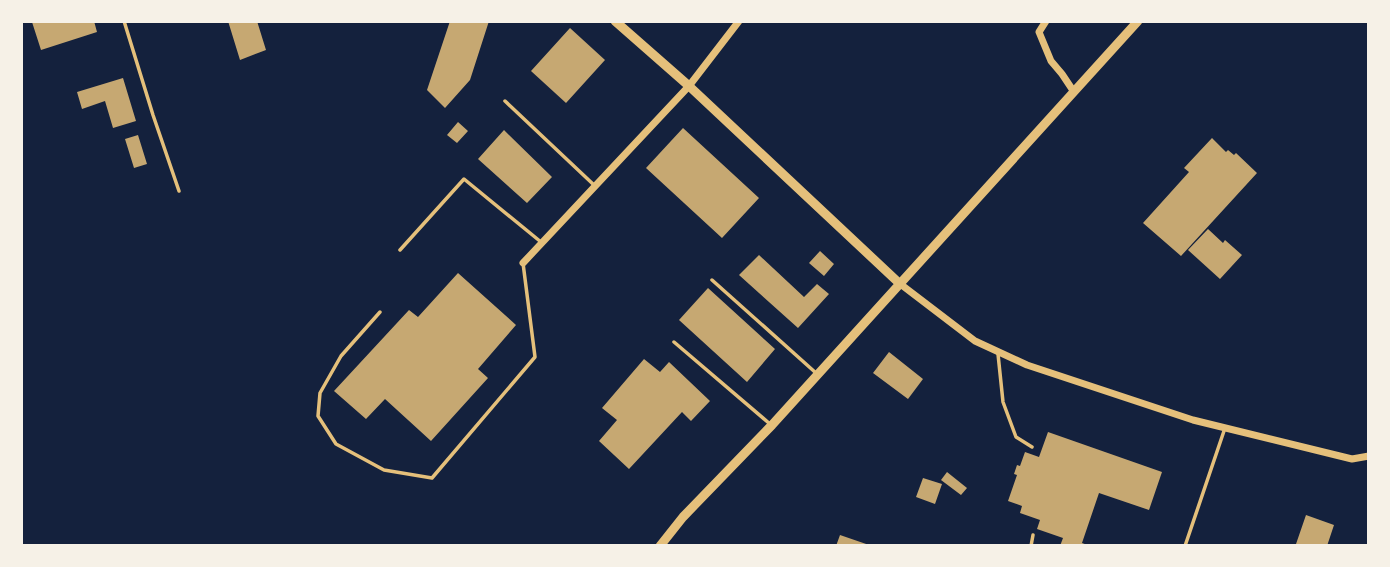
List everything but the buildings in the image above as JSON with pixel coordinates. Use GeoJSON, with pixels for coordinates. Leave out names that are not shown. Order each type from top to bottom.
{"type":"FeatureCollection","features":[{"type":"Feature","properties":{"kind":"street"},"geometry":{"type":"LineString","coordinates":[[615,21],[689,86],[899,283],[975,341],[1027,365],[1193,420],[1352,459],[1369,456]]}},
{"type":"Feature","properties":{"kind":"street"},"geometry":{"type":"LineString","coordinates":[[523,263],[689,86],[739,21]]}},
{"type":"Feature","properties":{"kind":"street"},"geometry":{"type":"LineString","coordinates":[[1046,21],[1039,32],[1044,47],[1074,92]]}},
{"type":"Feature","properties":{"kind":"street"},"geometry":{"type":"LineString","coordinates":[[660,546],[683,517],[772,425],[1138,21]]}},
{"type":"Feature","properties":{"kind":"lane"},"geometry":{"type":"LineString","coordinates":[[124,21],[179,191]]}},
{"type":"Feature","properties":{"kind":"lane"},"geometry":{"type":"LineString","coordinates":[[505,101],[595,187]]}},
{"type":"Feature","properties":{"kind":"lane"},"geometry":{"type":"LineString","coordinates":[[400,250],[464,179],[542,243]]}},
{"type":"Feature","properties":{"kind":"lane"},"geometry":{"type":"LineString","coordinates":[[380,312],[341,356],[320,393],[318,416],[336,444],[384,470],[432,478],[536,357],[523,263]]}},
{"type":"Feature","properties":{"kind":"lane"},"geometry":{"type":"LineString","coordinates":[[712,280],[817,374]]}},
{"type":"Feature","properties":{"kind":"lane"},"geometry":{"type":"LineString","coordinates":[[674,342],[772,425]]}},
{"type":"Feature","properties":{"kind":"lane"},"geometry":{"type":"LineString","coordinates":[[997,351],[1003,402],[1016,437],[1032,447]]}},
{"type":"Feature","properties":{"kind":"lane"},"geometry":{"type":"LineString","coordinates":[[1185,546],[1225,428]]}},
{"type":"Feature","properties":{"kind":"lane"},"geometry":{"type":"LineString","coordinates":[[1031,546],[1033,535]]}}]}
